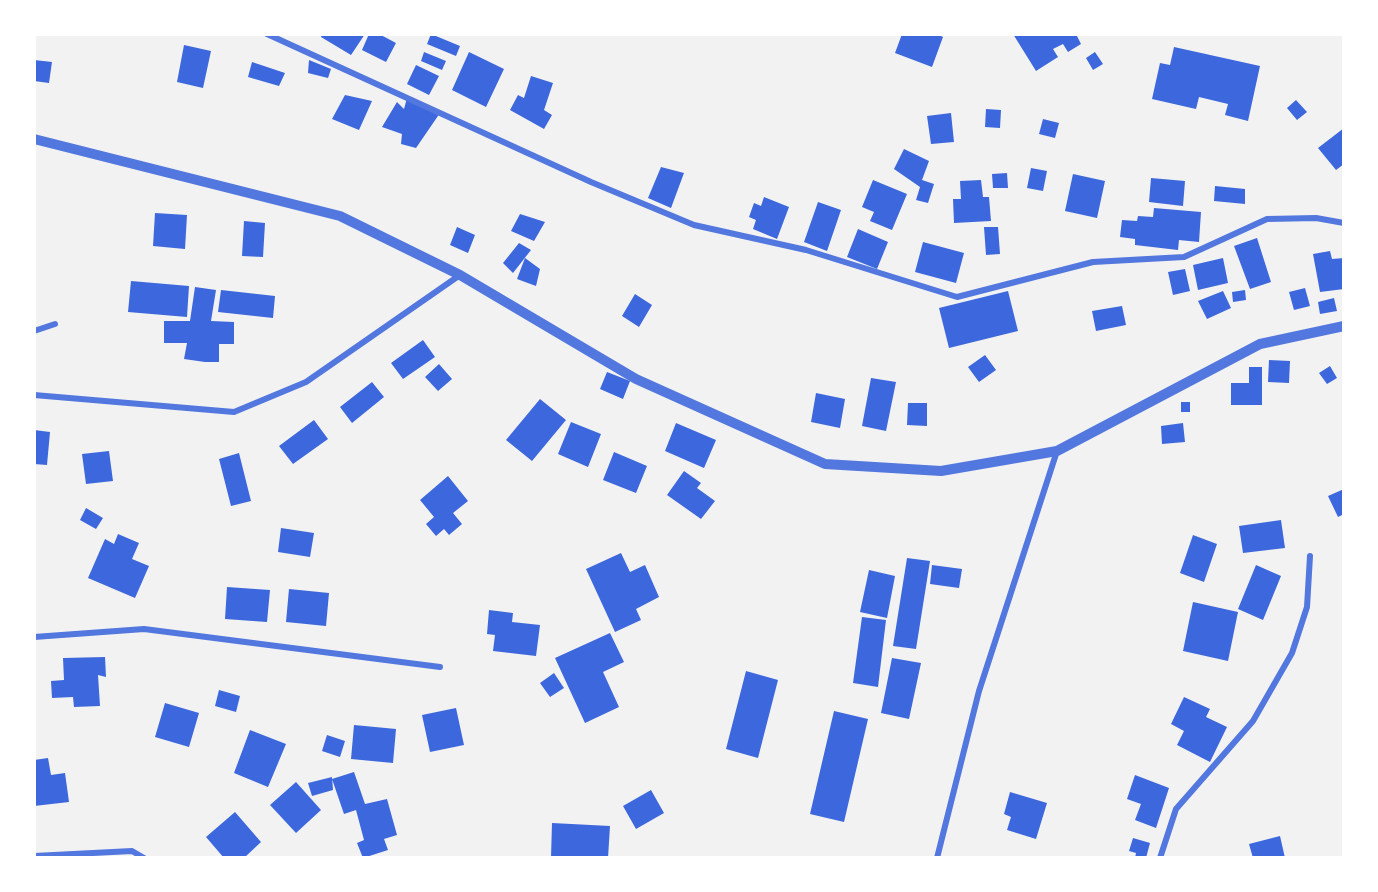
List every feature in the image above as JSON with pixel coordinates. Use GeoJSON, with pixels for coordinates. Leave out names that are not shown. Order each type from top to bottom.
{"type":"FeatureCollection","features":[{"type":"Feature","properties":{"kind":"street"},"geometry":{"type":"LineString","coordinates":[[267,34],[591,182],[694,225],[806,250],[957,297],[1093,262],[1184,257],[1268,219],[1316,218],[1344,223]]}},
{"type":"Feature","properties":{"kind":"street"},"geometry":{"type":"LineString","coordinates":[[34,139],[340,216],[460,275],[636,379],[825,464],[941,471],[1058,451],[1260,344],[1344,326]]}},
{"type":"Feature","properties":{"kind":"street"},"geometry":{"type":"LineString","coordinates":[[34,395],[234,412],[306,382],[460,275]]}},
{"type":"Feature","properties":{"kind":"street"},"geometry":{"type":"LineString","coordinates":[[34,331],[55,324]]}},
{"type":"Feature","properties":{"kind":"street"},"geometry":{"type":"LineString","coordinates":[[938,858],[979,691],[1058,451]]}},
{"type":"Feature","properties":{"kind":"street"},"geometry":{"type":"LineString","coordinates":[[1160,858],[1176,809],[1252,721],[1292,653],[1307,607],[1310,556]]}},
{"type":"Feature","properties":{"kind":"street"},"geometry":{"type":"LineString","coordinates":[[34,637],[144,629],[440,667]]}},
{"type":"Feature","properties":{"kind":"street"},"geometry":{"type":"LineString","coordinates":[[34,856],[132,851],[144,858]]}},
{"type":"Feature","properties":{"kind":"building"},"geometry":{"type":"Polygon","coordinates":[[[322,34],[365,34],[351,55],[321,37],[322,34]]]}},
{"type":"Feature","properties":{"kind":"building"},"geometry":{"type":"Polygon","coordinates":[[[369,34],[379,34],[396,43],[386,62],[362,50],[369,34]]]}},
{"type":"Feature","properties":{"kind":"building"},"geometry":{"type":"Polygon","coordinates":[[[431,34],[460,46],[456,56],[427,44],[431,34]]]}},
{"type":"Feature","properties":{"kind":"building"},"geometry":{"type":"Polygon","coordinates":[[[902,34],[937,34],[943,37],[932,67],[895,53],[902,34]]]}},
{"type":"Feature","properties":{"kind":"building"},"geometry":{"type":"Polygon","coordinates":[[[1013,34],[1076,34],[1081,44],[1068,52],[1063,44],[1053,49],[1058,57],[1036,71],[1013,34]]]}},
{"type":"Feature","properties":{"kind":"building"},"geometry":{"type":"Polygon","coordinates":[[[184,45],[211,51],[203,88],[177,82],[184,45]]]}},
{"type":"Feature","properties":{"kind":"building"},"geometry":{"type":"Polygon","coordinates":[[[1174,47],[1260,66],[1248,121],[1225,115],[1228,104],[1199,97],[1196,109],[1152,99],[1160,63],[1170,65],[1174,47]]]}},
{"type":"Feature","properties":{"kind":"building"},"geometry":{"type":"Polygon","coordinates":[[[424,52],[446,61],[442,70],[421,61],[424,52]]]}},
{"type":"Feature","properties":{"kind":"building"},"geometry":{"type":"Polygon","coordinates":[[[469,52],[504,69],[486,107],[452,90],[469,52]]]}},
{"type":"Feature","properties":{"kind":"building"},"geometry":{"type":"Polygon","coordinates":[[[1095,52],[1103,64],[1093,70],[1086,58],[1095,52]]]}},
{"type":"Feature","properties":{"kind":"building"},"geometry":{"type":"Polygon","coordinates":[[[34,60],[52,62],[49,83],[34,81],[34,60]]]}},
{"type":"Feature","properties":{"kind":"building"},"geometry":{"type":"Polygon","coordinates":[[[309,60],[331,69],[328,78],[308,73],[309,60]]]}},
{"type":"Feature","properties":{"kind":"building"},"geometry":{"type":"Polygon","coordinates":[[[252,62],[285,73],[279,86],[248,77],[252,62]]]}},
{"type":"Feature","properties":{"kind":"building"},"geometry":{"type":"Polygon","coordinates":[[[416,65],[439,76],[429,95],[407,84],[416,65]]]}},
{"type":"Feature","properties":{"kind":"building"},"geometry":{"type":"Polygon","coordinates":[[[531,76],[553,83],[544,110],[552,115],[544,129],[510,110],[518,95],[524,98],[531,76]]]}},
{"type":"Feature","properties":{"kind":"building"},"geometry":{"type":"Polygon","coordinates":[[[345,95],[372,101],[359,130],[332,119],[345,95]]]}},
{"type":"Feature","properties":{"kind":"building"},"geometry":{"type":"Polygon","coordinates":[[[407,98],[440,113],[416,148],[401,144],[402,134],[382,127],[397,102],[404,109],[407,98]]]}},
{"type":"Feature","properties":{"kind":"building"},"geometry":{"type":"Polygon","coordinates":[[[1296,100],[1307,112],[1297,120],[1287,108],[1296,100]]]}},
{"type":"Feature","properties":{"kind":"building"},"geometry":{"type":"Polygon","coordinates":[[[986,109],[1001,110],[1000,128],[985,127],[986,109]]]}},
{"type":"Feature","properties":{"kind":"building"},"geometry":{"type":"Polygon","coordinates":[[[951,113],[954,142],[931,144],[927,116],[951,113]]]}},
{"type":"Feature","properties":{"kind":"building"},"geometry":{"type":"Polygon","coordinates":[[[1043,119],[1059,123],[1055,138],[1039,134],[1043,119]]]}},
{"type":"Feature","properties":{"kind":"building"},"geometry":{"type":"Polygon","coordinates":[[[1344,128],[1344,164],[1336,170],[1318,148],[1344,128]]]}},
{"type":"Feature","properties":{"kind":"building"},"geometry":{"type":"Polygon","coordinates":[[[904,149],[929,161],[922,180],[934,184],[928,203],[916,200],[920,187],[894,169],[904,149]]]}},
{"type":"Feature","properties":{"kind":"building"},"geometry":{"type":"Polygon","coordinates":[[[661,167],[684,173],[671,208],[648,198],[661,167]]]}},
{"type":"Feature","properties":{"kind":"building"},"geometry":{"type":"Polygon","coordinates":[[[1031,168],[1047,171],[1043,191],[1027,188],[1031,168]]]}},
{"type":"Feature","properties":{"kind":"building"},"geometry":{"type":"Polygon","coordinates":[[[1007,173],[1008,188],[993,188],[992,174],[1007,173]]]}},
{"type":"Feature","properties":{"kind":"building"},"geometry":{"type":"Polygon","coordinates":[[[1073,174],[1105,181],[1097,218],[1065,211],[1073,174]]]}},
{"type":"Feature","properties":{"kind":"building"},"geometry":{"type":"Polygon","coordinates":[[[1151,178],[1185,181],[1183,206],[1149,202],[1151,178]]]}},
{"type":"Feature","properties":{"kind":"building"},"geometry":{"type":"Polygon","coordinates":[[[873,180],[907,194],[892,230],[870,221],[874,212],[862,207],[873,180]]]}},
{"type":"Feature","properties":{"kind":"building"},"geometry":{"type":"Polygon","coordinates":[[[981,180],[983,197],[989,197],[991,221],[954,223],[953,199],[961,199],[960,181],[981,180]]]}},
{"type":"Feature","properties":{"kind":"building"},"geometry":{"type":"Polygon","coordinates":[[[1215,186],[1245,189],[1245,204],[1214,201],[1215,186]]]}},
{"type":"Feature","properties":{"kind":"building"},"geometry":{"type":"Polygon","coordinates":[[[764,197],[789,207],[777,239],[753,229],[756,220],[749,217],[754,203],[761,206],[764,197]]]}},
{"type":"Feature","properties":{"kind":"building"},"geometry":{"type":"Polygon","coordinates":[[[818,202],[841,210],[827,251],[804,242],[818,202]]]}},
{"type":"Feature","properties":{"kind":"building"},"geometry":{"type":"Polygon","coordinates":[[[1154,208],[1201,212],[1199,242],[1179,240],[1178,250],[1135,245],[1135,239],[1120,237],[1122,220],[1137,221],[1138,216],[1153,217],[1154,208]]]}},
{"type":"Feature","properties":{"kind":"building"},"geometry":{"type":"Polygon","coordinates":[[[155,213],[187,215],[185,249],[153,246],[155,213]]]}},
{"type":"Feature","properties":{"kind":"building"},"geometry":{"type":"Polygon","coordinates":[[[520,214],[545,222],[534,241],[511,231],[520,214]]]}},
{"type":"Feature","properties":{"kind":"building"},"geometry":{"type":"Polygon","coordinates":[[[244,221],[265,223],[263,257],[242,256],[244,221]]]}},
{"type":"Feature","properties":{"kind":"building"},"geometry":{"type":"Polygon","coordinates":[[[457,227],[475,235],[468,253],[450,245],[457,227]]]}},
{"type":"Feature","properties":{"kind":"building"},"geometry":{"type":"Polygon","coordinates":[[[984,227],[998,227],[1000,254],[986,255],[984,227]]]}},
{"type":"Feature","properties":{"kind":"building"},"geometry":{"type":"Polygon","coordinates":[[[858,229],[888,242],[877,269],[847,257],[858,229]]]}},
{"type":"Feature","properties":{"kind":"building"},"geometry":{"type":"Polygon","coordinates":[[[1257,238],[1271,282],[1250,289],[1234,246],[1257,238]]]}},
{"type":"Feature","properties":{"kind":"building"},"geometry":{"type":"Polygon","coordinates":[[[923,242],[964,253],[956,283],[915,272],[923,242]]]}},
{"type":"Feature","properties":{"kind":"building"},"geometry":{"type":"Polygon","coordinates":[[[519,243],[531,250],[513,273],[503,263],[519,243]]]}},
{"type":"Feature","properties":{"kind":"building"},"geometry":{"type":"Polygon","coordinates":[[[1330,251],[1332,259],[1344,258],[1344,289],[1320,292],[1313,254],[1330,251]]]}},
{"type":"Feature","properties":{"kind":"building"},"geometry":{"type":"Polygon","coordinates":[[[525,258],[540,269],[536,286],[517,279],[525,258]]]}},
{"type":"Feature","properties":{"kind":"building"},"geometry":{"type":"Polygon","coordinates":[[[1223,258],[1228,283],[1198,290],[1193,265],[1223,258]]]}},
{"type":"Feature","properties":{"kind":"building"},"geometry":{"type":"Polygon","coordinates":[[[1185,269],[1190,291],[1173,295],[1168,272],[1185,269]]]}},
{"type":"Feature","properties":{"kind":"building"},"geometry":{"type":"Polygon","coordinates":[[[131,281],[189,286],[187,317],[128,312],[131,281]]]}},
{"type":"Feature","properties":{"kind":"building"},"geometry":{"type":"Polygon","coordinates":[[[195,287],[216,290],[211,321],[234,322],[234,344],[219,344],[219,362],[184,359],[187,343],[164,343],[164,321],[190,321],[195,287]]]}},
{"type":"Feature","properties":{"kind":"building"},"geometry":{"type":"Polygon","coordinates":[[[1305,288],[1310,306],[1294,310],[1289,292],[1305,288]]]}},
{"type":"Feature","properties":{"kind":"building"},"geometry":{"type":"Polygon","coordinates":[[[221,290],[275,296],[273,318],[218,312],[221,290]]]}},
{"type":"Feature","properties":{"kind":"building"},"geometry":{"type":"Polygon","coordinates":[[[1245,290],[1246,300],[1233,302],[1232,292],[1245,290]]]}},
{"type":"Feature","properties":{"kind":"building"},"geometry":{"type":"Polygon","coordinates":[[[1008,291],[1018,331],[949,348],[939,308],[1008,291]]]}},
{"type":"Feature","properties":{"kind":"building"},"geometry":{"type":"Polygon","coordinates":[[[1223,291],[1231,308],[1207,319],[1198,301],[1223,291]]]}},
{"type":"Feature","properties":{"kind":"building"},"geometry":{"type":"Polygon","coordinates":[[[635,294],[652,305],[639,327],[622,316],[635,294]]]}},
{"type":"Feature","properties":{"kind":"building"},"geometry":{"type":"Polygon","coordinates":[[[1334,298],[1337,311],[1320,314],[1318,302],[1334,298]]]}},
{"type":"Feature","properties":{"kind":"building"},"geometry":{"type":"Polygon","coordinates":[[[1122,306],[1126,325],[1096,331],[1092,311],[1122,306]]]}},
{"type":"Feature","properties":{"kind":"building"},"geometry":{"type":"Polygon","coordinates":[[[423,340],[435,357],[403,379],[391,363],[423,340]]]}},
{"type":"Feature","properties":{"kind":"building"},"geometry":{"type":"Polygon","coordinates":[[[985,355],[996,370],[979,382],[968,367],[985,355]]]}},
{"type":"Feature","properties":{"kind":"building"},"geometry":{"type":"Polygon","coordinates":[[[1269,360],[1290,361],[1289,383],[1268,382],[1269,360]]]}},
{"type":"Feature","properties":{"kind":"building"},"geometry":{"type":"Polygon","coordinates":[[[439,364],[452,379],[438,391],[425,377],[439,364]]]}},
{"type":"Feature","properties":{"kind":"building"},"geometry":{"type":"Polygon","coordinates":[[[1330,366],[1337,378],[1327,384],[1319,373],[1330,366]]]}},
{"type":"Feature","properties":{"kind":"building"},"geometry":{"type":"Polygon","coordinates":[[[1249,367],[1262,367],[1262,405],[1231,405],[1231,383],[1249,383],[1249,367]]]}},
{"type":"Feature","properties":{"kind":"building"},"geometry":{"type":"Polygon","coordinates":[[[607,372],[630,381],[623,399],[600,389],[607,372]]]}},
{"type":"Feature","properties":{"kind":"building"},"geometry":{"type":"Polygon","coordinates":[[[871,378],[896,382],[886,431],[862,426],[871,378]]]}},
{"type":"Feature","properties":{"kind":"building"},"geometry":{"type":"Polygon","coordinates":[[[372,382],[384,397],[352,423],[340,407],[372,382]]]}},
{"type":"Feature","properties":{"kind":"building"},"geometry":{"type":"Polygon","coordinates":[[[816,393],[845,399],[840,428],[811,422],[816,393]]]}},
{"type":"Feature","properties":{"kind":"building"},"geometry":{"type":"Polygon","coordinates":[[[540,399],[566,420],[532,461],[506,440],[540,399]]]}},
{"type":"Feature","properties":{"kind":"building"},"geometry":{"type":"Polygon","coordinates":[[[1181,402],[1190,402],[1190,412],[1181,412],[1181,402]]]}},
{"type":"Feature","properties":{"kind":"building"},"geometry":{"type":"Polygon","coordinates":[[[908,403],[927,403],[927,426],[907,425],[908,403]]]}},
{"type":"Feature","properties":{"kind":"building"},"geometry":{"type":"Polygon","coordinates":[[[314,420],[328,439],[293,464],[279,446],[314,420]]]}},
{"type":"Feature","properties":{"kind":"building"},"geometry":{"type":"Polygon","coordinates":[[[571,422],[601,434],[588,467],[558,454],[571,422]]]}},
{"type":"Feature","properties":{"kind":"building"},"geometry":{"type":"Polygon","coordinates":[[[676,423],[716,440],[704,468],[665,451],[676,423]]]}},
{"type":"Feature","properties":{"kind":"building"},"geometry":{"type":"Polygon","coordinates":[[[1183,423],[1185,442],[1162,444],[1161,426],[1183,423]]]}},
{"type":"Feature","properties":{"kind":"building"},"geometry":{"type":"Polygon","coordinates":[[[34,430],[50,432],[47,465],[34,464],[34,430]]]}},
{"type":"Feature","properties":{"kind":"building"},"geometry":{"type":"Polygon","coordinates":[[[109,451],[113,481],[86,484],[82,454],[109,451]]]}},
{"type":"Feature","properties":{"kind":"building"},"geometry":{"type":"Polygon","coordinates":[[[614,452],[647,466],[636,493],[603,480],[614,452]]]}},
{"type":"Feature","properties":{"kind":"building"},"geometry":{"type":"Polygon","coordinates":[[[239,453],[251,501],[231,506],[219,459],[239,453]]]}},
{"type":"Feature","properties":{"kind":"building"},"geometry":{"type":"Polygon","coordinates":[[[684,471],[701,483],[697,488],[715,501],[701,519],[667,495],[684,471]]]}},
{"type":"Feature","properties":{"kind":"building"},"geometry":{"type":"Polygon","coordinates":[[[448,476],[468,501],[453,513],[462,524],[449,535],[444,529],[436,536],[426,524],[434,517],[420,500],[448,476]]]}},
{"type":"Feature","properties":{"kind":"building"},"geometry":{"type":"Polygon","coordinates":[[[1344,489],[1344,514],[1338,517],[1328,496],[1344,489]]]}},
{"type":"Feature","properties":{"kind":"building"},"geometry":{"type":"Polygon","coordinates":[[[86,508],[103,518],[96,529],[80,520],[86,508]]]}},
{"type":"Feature","properties":{"kind":"building"},"geometry":{"type":"Polygon","coordinates":[[[1281,520],[1285,548],[1243,553],[1239,526],[1281,520]]]}},
{"type":"Feature","properties":{"kind":"building"},"geometry":{"type":"Polygon","coordinates":[[[281,528],[314,533],[310,557],[278,552],[281,528]]]}},
{"type":"Feature","properties":{"kind":"building"},"geometry":{"type":"Polygon","coordinates":[[[118,534],[139,543],[132,559],[149,566],[135,598],[88,578],[105,539],[114,544],[118,534]]]}},
{"type":"Feature","properties":{"kind":"building"},"geometry":{"type":"Polygon","coordinates":[[[1193,535],[1217,544],[1204,582],[1180,573],[1193,535]]]}},
{"type":"Feature","properties":{"kind":"building"},"geometry":{"type":"Polygon","coordinates":[[[621,553],[630,572],[645,565],[659,597],[636,609],[641,620],[615,632],[586,569],[621,553]]]}},
{"type":"Feature","properties":{"kind":"building"},"geometry":{"type":"Polygon","coordinates":[[[907,558],[930,561],[916,649],[893,646],[907,558]]]}},
{"type":"Feature","properties":{"kind":"building"},"geometry":{"type":"Polygon","coordinates":[[[932,565],[962,569],[959,588],[930,584],[932,565]]]}},
{"type":"Feature","properties":{"kind":"building"},"geometry":{"type":"Polygon","coordinates":[[[1256,565],[1281,576],[1263,620],[1238,609],[1256,565]]]}},
{"type":"Feature","properties":{"kind":"building"},"geometry":{"type":"Polygon","coordinates":[[[869,570],[895,576],[887,618],[860,612],[869,570]]]}},
{"type":"Feature","properties":{"kind":"building"},"geometry":{"type":"Polygon","coordinates":[[[227,587],[270,590],[267,622],[225,619],[227,587]]]}},
{"type":"Feature","properties":{"kind":"building"},"geometry":{"type":"Polygon","coordinates":[[[289,589],[329,593],[326,626],[286,622],[289,589]]]}},
{"type":"Feature","properties":{"kind":"building"},"geometry":{"type":"Polygon","coordinates":[[[1193,602],[1238,612],[1228,661],[1183,651],[1193,602]]]}},
{"type":"Feature","properties":{"kind":"building"},"geometry":{"type":"Polygon","coordinates":[[[489,610],[513,613],[512,622],[540,625],[536,656],[493,651],[495,635],[487,634],[489,610]]]}},
{"type":"Feature","properties":{"kind":"building"},"geometry":{"type":"Polygon","coordinates":[[[862,617],[886,620],[878,687],[853,683],[862,617]]]}},
{"type":"Feature","properties":{"kind":"building"},"geometry":{"type":"Polygon","coordinates":[[[610,633],[624,662],[603,672],[619,707],[585,723],[555,658],[610,633]]]}},
{"type":"Feature","properties":{"kind":"building"},"geometry":{"type":"Polygon","coordinates":[[[105,657],[106,677],[98,675],[100,706],[74,707],[73,697],[52,698],[51,681],[64,680],[63,658],[105,657]]]}},
{"type":"Feature","properties":{"kind":"building"},"geometry":{"type":"Polygon","coordinates":[[[892,658],[921,663],[909,719],[881,713],[892,658]]]}},
{"type":"Feature","properties":{"kind":"building"},"geometry":{"type":"Polygon","coordinates":[[[746,671],[778,680],[758,758],[726,749],[746,671]]]}},
{"type":"Feature","properties":{"kind":"building"},"geometry":{"type":"Polygon","coordinates":[[[554,673],[564,688],[550,697],[540,683],[554,673]]]}},
{"type":"Feature","properties":{"kind":"building"},"geometry":{"type":"Polygon","coordinates":[[[219,690],[240,696],[236,712],[215,706],[219,690]]]}},
{"type":"Feature","properties":{"kind":"building"},"geometry":{"type":"Polygon","coordinates":[[[1184,697],[1210,709],[1206,717],[1227,727],[1210,762],[1177,745],[1184,731],[1171,724],[1184,697]]]}},
{"type":"Feature","properties":{"kind":"building"},"geometry":{"type":"Polygon","coordinates":[[[165,703],[199,713],[189,747],[155,737],[165,703]]]}},
{"type":"Feature","properties":{"kind":"building"},"geometry":{"type":"Polygon","coordinates":[[[456,708],[464,745],[430,752],[422,715],[456,708]]]}},
{"type":"Feature","properties":{"kind":"building"},"geometry":{"type":"Polygon","coordinates":[[[834,711],[868,719],[844,822],[810,814],[834,711]]]}},
{"type":"Feature","properties":{"kind":"building"},"geometry":{"type":"Polygon","coordinates":[[[354,725],[396,729],[393,763],[351,759],[354,725]]]}},
{"type":"Feature","properties":{"kind":"building"},"geometry":{"type":"Polygon","coordinates":[[[250,730],[286,744],[268,787],[234,773],[250,730]]]}},
{"type":"Feature","properties":{"kind":"building"},"geometry":{"type":"Polygon","coordinates":[[[327,735],[345,741],[340,757],[322,751],[327,735]]]}},
{"type":"Feature","properties":{"kind":"building"},"geometry":{"type":"Polygon","coordinates":[[[48,758],[51,775],[65,773],[69,802],[34,806],[34,760],[48,758]]]}},
{"type":"Feature","properties":{"kind":"building"},"geometry":{"type":"Polygon","coordinates":[[[354,772],[365,804],[387,799],[397,835],[384,839],[388,850],[363,858],[357,843],[364,840],[356,810],[344,814],[332,779],[354,772]]]}},
{"type":"Feature","properties":{"kind":"building"},"geometry":{"type":"Polygon","coordinates":[[[1135,775],[1169,788],[1156,828],[1135,820],[1141,804],[1127,799],[1135,775]]]}},
{"type":"Feature","properties":{"kind":"building"},"geometry":{"type":"Polygon","coordinates":[[[332,777],[333,790],[312,796],[308,783],[332,777]]]}},
{"type":"Feature","properties":{"kind":"building"},"geometry":{"type":"Polygon","coordinates":[[[296,782],[321,810],[296,833],[270,805],[296,782]]]}},
{"type":"Feature","properties":{"kind":"building"},"geometry":{"type":"Polygon","coordinates":[[[651,790],[664,813],[636,829],[623,806],[651,790]]]}},
{"type":"Feature","properties":{"kind":"building"},"geometry":{"type":"Polygon","coordinates":[[[1010,792],[1047,803],[1036,839],[1007,830],[1011,817],[1004,814],[1010,792]]]}},
{"type":"Feature","properties":{"kind":"building"},"geometry":{"type":"Polygon","coordinates":[[[235,812],[261,842],[244,858],[224,858],[206,837],[235,812]]]}},
{"type":"Feature","properties":{"kind":"building"},"geometry":{"type":"Polygon","coordinates":[[[552,823],[610,826],[608,858],[551,858],[552,823]]]}},
{"type":"Feature","properties":{"kind":"building"},"geometry":{"type":"Polygon","coordinates":[[[1280,836],[1285,858],[1253,858],[1249,844],[1280,836]]]}},
{"type":"Feature","properties":{"kind":"building"},"geometry":{"type":"Polygon","coordinates":[[[1133,838],[1150,843],[1146,858],[1135,858],[1136,853],[1129,851],[1133,838]]]}}]}
